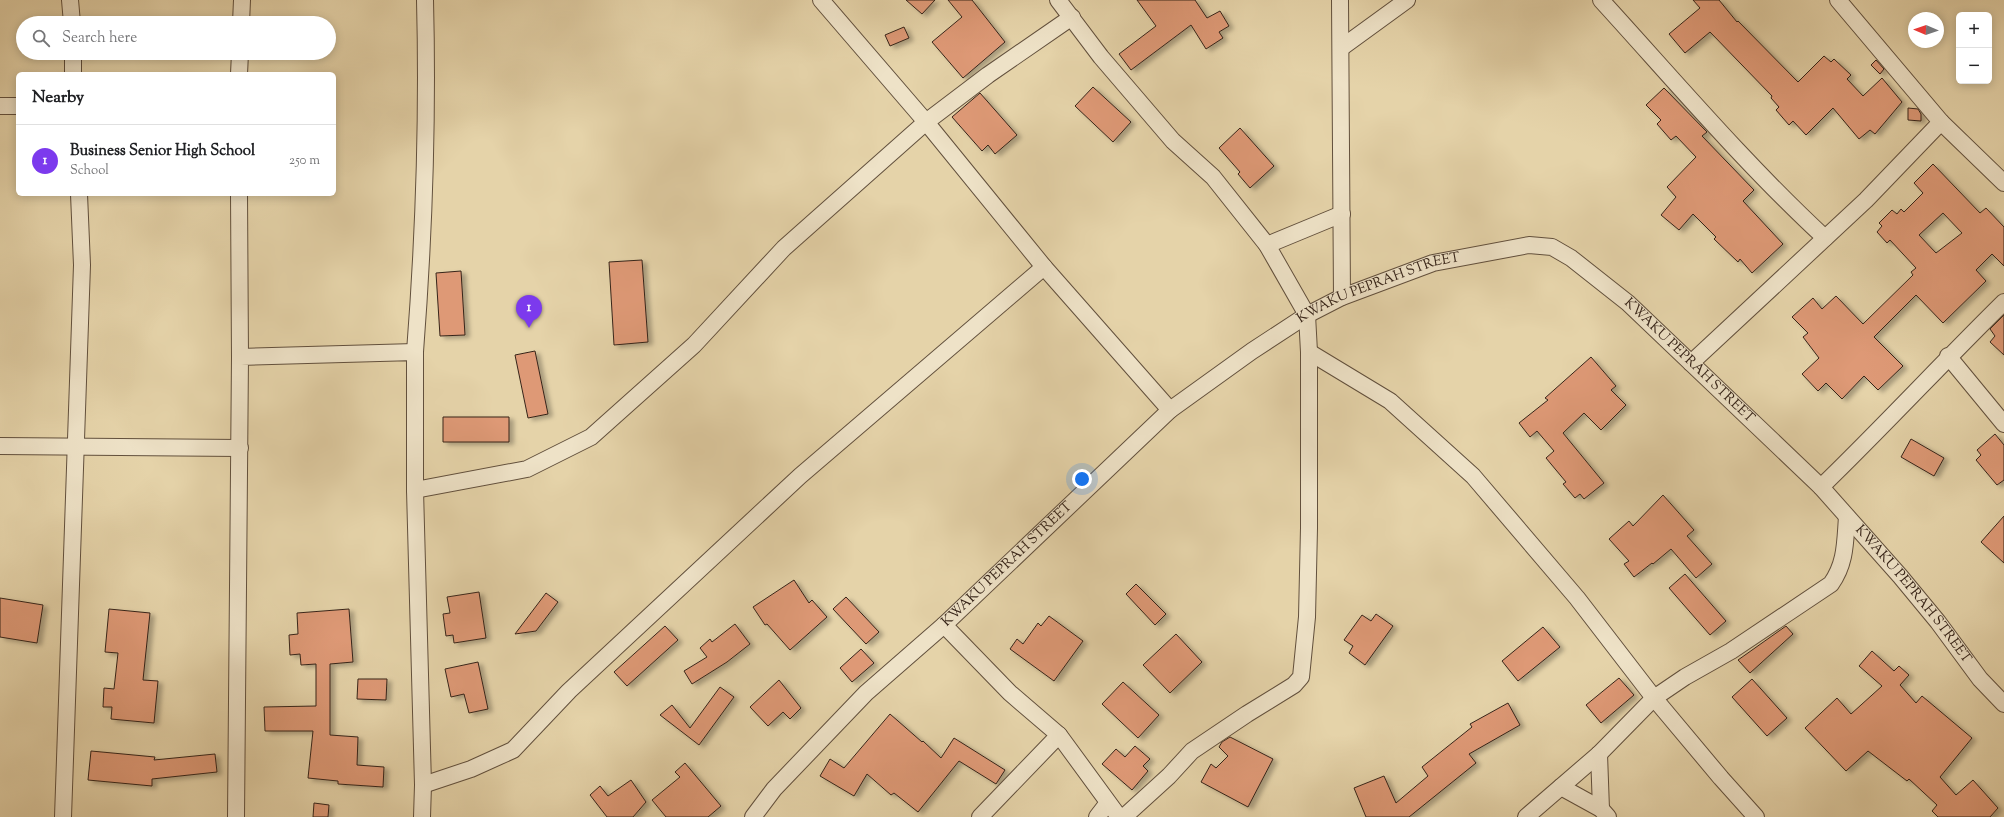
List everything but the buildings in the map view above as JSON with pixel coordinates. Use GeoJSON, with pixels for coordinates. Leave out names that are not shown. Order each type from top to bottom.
{"type":"FeatureCollection","features":[{"type":"Feature","properties":{"kind":"street"},"geometry":{"type":"LineString","coordinates":[[70,0],[71,16]]}},
{"type":"Feature","properties":{"kind":"street"},"geometry":{"type":"LineString","coordinates":[[241,16],[242,0]]}},
{"type":"Feature","properties":{"kind":"street"},"geometry":{"type":"LineString","coordinates":[[422,817],[423,785],[415,490],[415,352],[423,254],[426,48],[425,0]]}},
{"type":"Feature","properties":{"kind":"street"},"geometry":{"type":"LineString","coordinates":[[821,0],[926,122],[1044,267],[1170,410]]}},
{"type":"Feature","properties":{"kind":"street"},"geometry":{"type":"LineString","coordinates":[[1058,0],[1100,57],[1173,141],[1213,177],[1267,245],[1307,315],[1309,352],[1307,602],[1301,677],[1294,685],[1192,751],[1169,776],[1124,817]]}},
{"type":"Feature","properties":{"kind":"street"},"geometry":{"type":"LineString","coordinates":[[1340,0],[1342,297]]}},
{"type":"Feature","properties":{"kind":"street"},"geometry":{"type":"LineString","coordinates":[[1341,48],[1407,0]]}},
{"type":"Feature","properties":{"kind":"street"},"geometry":{"type":"LineString","coordinates":[[1601,0],[1746,159],[1799,214],[1825,238]]}},
{"type":"Feature","properties":{"kind":"street"},"geometry":{"type":"LineString","coordinates":[[1838,0],[1941,122],[2004,183]]}},
{"type":"Feature","properties":{"kind":"street"},"geometry":{"type":"LineString","coordinates":[[415,490],[527,469],[591,437],[694,345],[784,248],[926,122],[988,75],[1072,17]]}},
{"type":"Feature","properties":{"kind":"street"},"geometry":{"type":"LineString","coordinates":[[73,60],[74,72]]}},
{"type":"Feature","properties":{"kind":"street"},"geometry":{"type":"LineString","coordinates":[[239,72],[240,60]]}},
{"type":"Feature","properties":{"kind":"street"},"geometry":{"type":"LineString","coordinates":[[0,106],[16,106]]}},
{"type":"Feature","properties":{"kind":"street"},"geometry":{"type":"LineString","coordinates":[[1691,363],[1866,200],[1941,122]]}},
{"type":"Feature","properties":{"kind":"street"},"geometry":{"type":"LineString","coordinates":[[62,817],[74,447],[82,265],[79,196]]}},
{"type":"Feature","properties":{"kind":"street"},"geometry":{"type":"LineString","coordinates":[[236,817],[240,448],[238,196]]}},
{"type":"Feature","properties":{"kind":"street"},"geometry":{"type":"LineString","coordinates":[[1267,245],[1342,214]]}},
{"type":"Feature","properties":{"kind":"street","name":"KWAKU PEPRAH STREET"},"geometry":{"type":"LineString","coordinates":[[753,817],[774,789],[866,693],[944,625],[1170,410],[1252,351],[1307,315],[1342,297],[1433,264],[1529,245],[1552,246],[1571,258],[1628,302],[1821,487],[1900,576],[1938,622],[1980,680],[2004,704]]}},
{"type":"Feature","properties":{"kind":"street"},"geometry":{"type":"LineString","coordinates":[[423,785],[471,769],[513,750],[569,691],[789,486],[1044,267]]}},
{"type":"Feature","properties":{"kind":"street"},"geometry":{"type":"LineString","coordinates":[[1821,487],[1873,437],[1948,356],[2004,302]]}},
{"type":"Feature","properties":{"kind":"street"},"geometry":{"type":"LineString","coordinates":[[240,357],[415,352]]}},
{"type":"Feature","properties":{"kind":"street"},"geometry":{"type":"LineString","coordinates":[[1309,352],[1390,401],[1473,476],[1577,598],[1654,698],[1756,817]]}},
{"type":"Feature","properties":{"kind":"street"},"geometry":{"type":"LineString","coordinates":[[1948,356],[2004,424]]}},
{"type":"Feature","properties":{"kind":"street"},"geometry":{"type":"LineString","coordinates":[[0,446],[240,448]]}},
{"type":"Feature","properties":{"kind":"street"},"geometry":{"type":"LineString","coordinates":[[1526,817],[1599,754],[1654,698],[1685,677],[1732,651],[1831,584],[1840,572],[1847,517]]}},
{"type":"Feature","properties":{"kind":"street"},"geometry":{"type":"LineString","coordinates":[[944,625],[1010,693],[1059,735],[1108,804],[1119,817]]}},
{"type":"Feature","properties":{"kind":"street"},"geometry":{"type":"LineString","coordinates":[[980,817],[1059,735]]}},
{"type":"Feature","properties":{"kind":"street"},"geometry":{"type":"LineString","coordinates":[[1599,754],[1605,813]]}},
{"type":"Feature","properties":{"kind":"street"},"geometry":{"type":"LineString","coordinates":[[1560,787],[1605,813]]}},
{"type":"Feature","properties":{"kind":"street"},"geometry":{"type":"LineString","coordinates":[[1097,817],[1108,804]]}},
{"type":"Feature","properties":{"kind":"place","name":"Business Senior High School"},"geometry":{"type":"Point","coordinates":[529,328]}}]}
